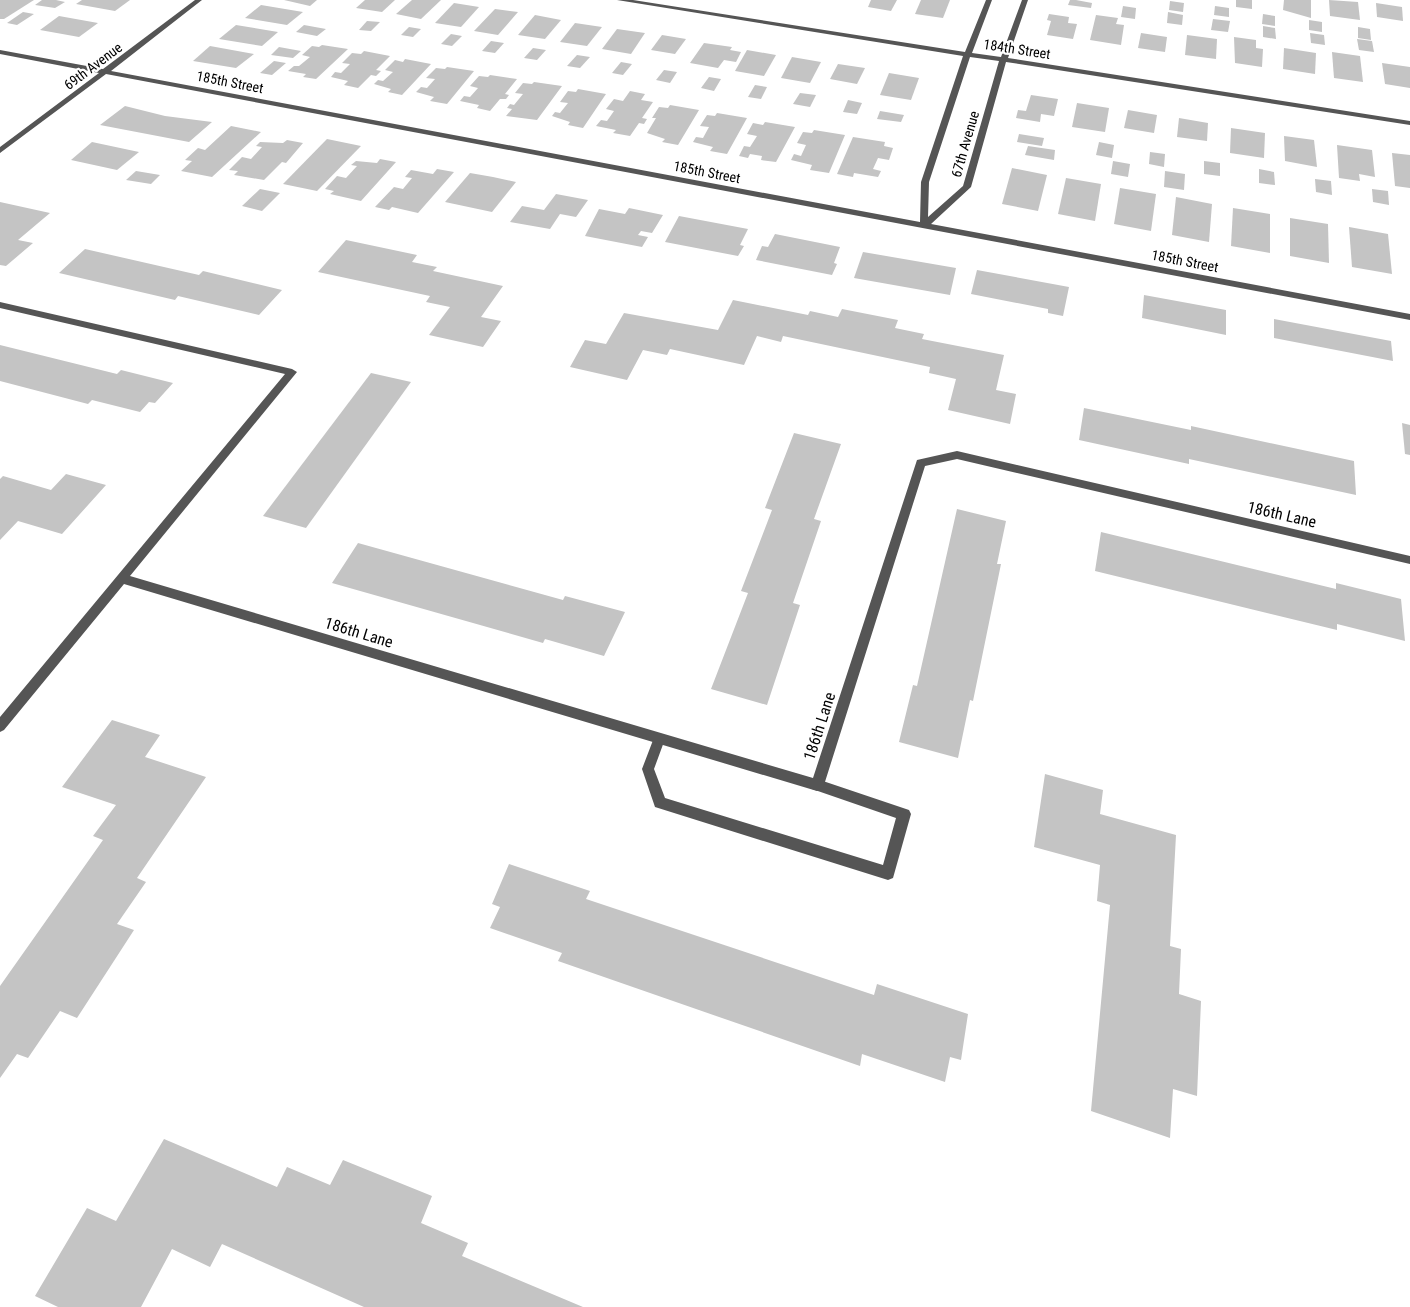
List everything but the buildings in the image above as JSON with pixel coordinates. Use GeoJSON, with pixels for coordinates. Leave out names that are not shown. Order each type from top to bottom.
{"type":"FeatureCollection","features":[{"type":"Feature","properties":{"kind":"street","name":"69th Avenue"},"geometry":{"type":"LineString","coordinates":[[0,151],[199,0]]}},
{"type":"Feature","properties":{"kind":"street","name":"184th Street"},"geometry":{"type":"LineString","coordinates":[[620,0],[1410,123]]}},
{"type":"Feature","properties":{"kind":"street","name":"67th Avenue"},"geometry":{"type":"LineString","coordinates":[[924,226],[925,182],[967,55],[989,0]]}},
{"type":"Feature","properties":{"kind":"street","name":"67th Avenue"},"geometry":{"type":"LineString","coordinates":[[924,226],[967,187],[1003,61],[1024,0]]}},
{"type":"Feature","properties":{"kind":"street","name":"185th Street"},"geometry":{"type":"LineString","coordinates":[[0,52],[1410,317]]}},
{"type":"Feature","properties":{"kind":"street"},"geometry":{"type":"LineString","coordinates":[[0,305],[292,372],[0,726]]}},
{"type":"Feature","properties":{"kind":"street","name":"186th Lane"},"geometry":{"type":"LineString","coordinates":[[121,578],[817,785],[921,463],[957,455],[1410,560]]}},
{"type":"Feature","properties":{"kind":"street"},"geometry":{"type":"LineString","coordinates":[[659,739],[648,769],[660,803],[888,873],[904,814],[817,785]]}}]}
